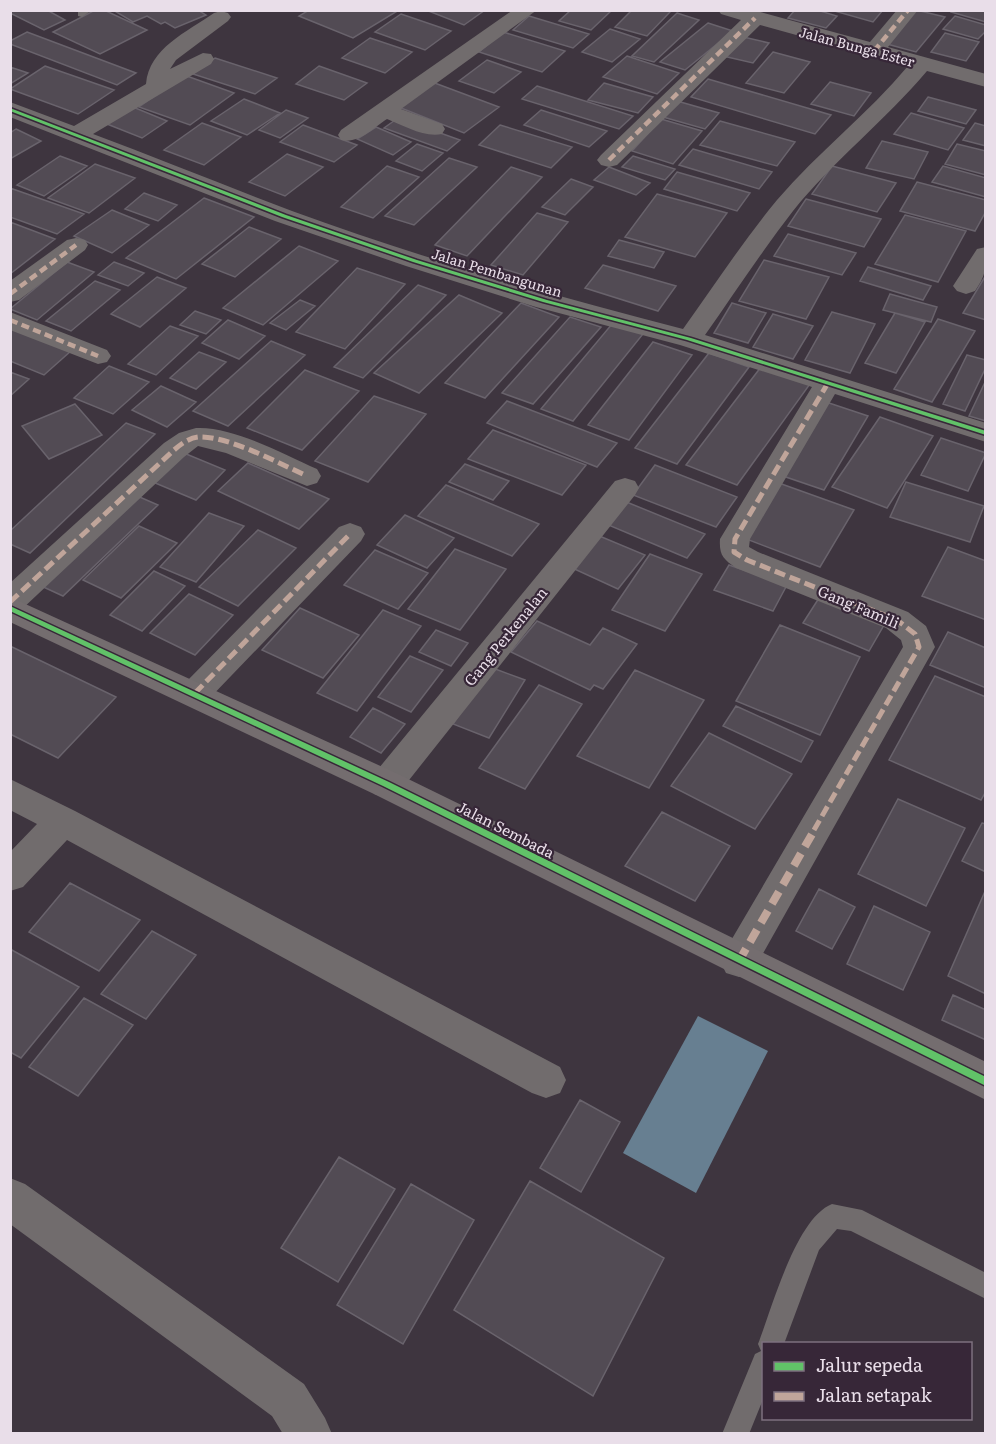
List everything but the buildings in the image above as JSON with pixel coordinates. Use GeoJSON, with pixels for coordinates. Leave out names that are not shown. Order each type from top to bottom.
{"type":"FeatureCollection","features":[{"type":"Feature","properties":{"kind":"street"},"geometry":{"type":"LineString","coordinates":[[349,135],[527,10]]}},
{"type":"Feature","properties":{"kind":"street","name":"Jalan Bunga Ester"},"geometry":{"type":"LineString","coordinates":[[728,10],[986,81]]}},
{"type":"Feature","properties":{"kind":"street"},"geometry":{"type":"LineString","coordinates":[[874,51],[908,10]]}},
{"type":"Feature","properties":{"kind":"street"},"geometry":{"type":"LineString","coordinates":[[155,88],[164,60],[221,17]]}},
{"type":"Feature","properties":{"kind":"street"},"geometry":{"type":"LineString","coordinates":[[609,160],[754,18]]}},
{"type":"Feature","properties":{"kind":"street"},"geometry":{"type":"LineString","coordinates":[[75,135],[202,59]]}},
{"type":"Feature","properties":{"kind":"street"},"geometry":{"type":"LineString","coordinates":[[689,339],[785,206],[828,159],[893,98],[922,63]]}},
{"type":"Feature","properties":{"kind":"street","name":"Jalan Pembangunan"},"geometry":{"type":"LineString","coordinates":[[10,109],[284,216],[415,261],[545,301],[689,339],[986,433]]}},
{"type":"Feature","properties":{"kind":"street"},"geometry":{"type":"LineString","coordinates":[[385,110],[434,129]]}},
{"type":"Feature","properties":{"kind":"street"},"geometry":{"type":"LineString","coordinates":[[10,294],[76,244]]}},
{"type":"Feature","properties":{"kind":"street"},"geometry":{"type":"LineString","coordinates":[[966,286],[986,254]]}},
{"type":"Feature","properties":{"kind":"street"},"geometry":{"type":"LineString","coordinates":[[10,320],[98,356]]}},
{"type":"Feature","properties":{"kind":"street","name":"Gang Famili"},"geometry":{"type":"LineString","coordinates":[[739,961],[919,647],[915,634],[897,620],[747,560],[734,552],[735,539],[828,383]]}},
{"type":"Feature","properties":{"kind":"street"},"geometry":{"type":"LineString","coordinates":[[10,602],[174,450],[190,439],[198,437],[221,441],[307,476]]}},
{"type":"Feature","properties":{"kind":"street","name":"Gang Perkenalan"},"geometry":{"type":"LineString","coordinates":[[386,784],[625,488]]}},
{"type":"Feature","properties":{"kind":"street"},"geometry":{"type":"LineString","coordinates":[[195,693],[350,534]]}},
{"type":"Feature","properties":{"kind":"street","name":"Jalan Sembada"},"geometry":{"type":"LineString","coordinates":[[10,608],[386,784],[986,1082]]}},
{"type":"Feature","properties":{"kind":"street"},"geometry":{"type":"LineString","coordinates":[[10,793],[546,1080]]}},
{"type":"Feature","properties":{"kind":"street"},"geometry":{"type":"LineString","coordinates":[[10,876],[63,821]]}},
{"type":"Feature","properties":{"kind":"street"},"geometry":{"type":"LineString","coordinates":[[10,1198],[288,1400],[309,1434]]}},
{"type":"Feature","properties":{"kind":"lane"},"geometry":{"type":"LineString","coordinates":[[772,1342],[810,1242],[832,1216],[853,1219],[986,1287]]}},
{"type":"Feature","properties":{"kind":"lane"},"geometry":{"type":"LineString","coordinates":[[735,1434],[762,1368]]}},
{"type":"Feature","properties":{"kind":"water"},"geometry":{"type":"Polygon","coordinates":[[[698,1016],[768,1051],[696,1193],[623,1153],[698,1016]]]}},
{"type":"Feature","properties":{"kind":"marked path"},"geometry":{"type":"LineString","coordinates":[[874,51],[908,10]]}},
{"type":"Feature","properties":{"kind":"marked path"},"geometry":{"type":"LineString","coordinates":[[609,160],[755,18]]}},
{"type":"Feature","properties":{"kind":"marked path"},"geometry":{"type":"LineString","coordinates":[[10,294],[76,245]]}},
{"type":"Feature","properties":{"kind":"marked path"},"geometry":{"type":"LineString","coordinates":[[10,320],[98,356]]}},
{"type":"Feature","properties":{"kind":"marked path"},"geometry":{"type":"LineString","coordinates":[[739,961],[919,647],[915,634],[897,620],[747,560],[734,552],[735,539],[828,383]]}},
{"type":"Feature","properties":{"kind":"marked path"},"geometry":{"type":"LineString","coordinates":[[10,602],[174,450],[196,437],[221,441],[307,476]]}},
{"type":"Feature","properties":{"kind":"marked path"},"geometry":{"type":"LineString","coordinates":[[195,693],[350,534]]}},
{"type":"Feature","properties":{"kind":"cycle path"},"geometry":{"type":"LineString","coordinates":[[10,109],[284,216],[415,261],[545,301],[689,339],[986,433]]}},
{"type":"Feature","properties":{"kind":"cycle path"},"geometry":{"type":"LineString","coordinates":[[10,608],[386,784],[986,1082]]}}]}
